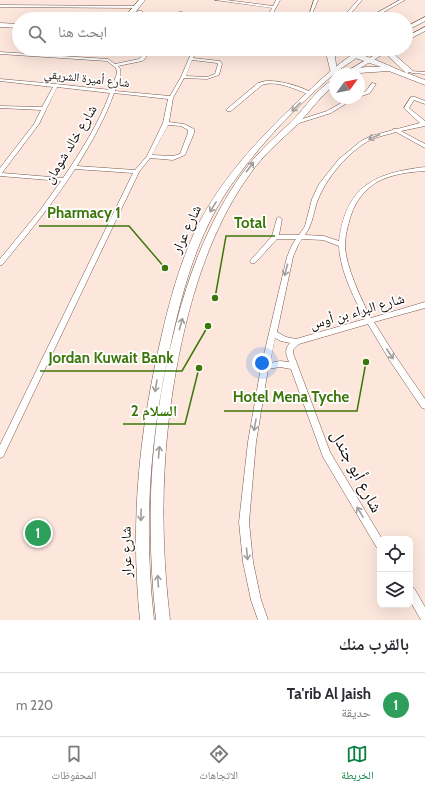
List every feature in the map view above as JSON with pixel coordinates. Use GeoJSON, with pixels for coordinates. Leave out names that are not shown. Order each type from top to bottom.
{"type":"FeatureCollection","features":[{"type":"Feature","properties":{"kind":"main road"},"geometry":{"type":"LineString","coordinates":[[138,10],[142,0]]}},
{"type":"Feature","properties":{"kind":"main road"},"geometry":{"type":"LineString","coordinates":[[135,12],[149,0]]}},
{"type":"Feature","properties":{"kind":"main road"},"geometry":{"type":"LineString","coordinates":[[413,25],[425,19]]}},
{"type":"Feature","properties":{"kind":"main road"},"geometry":{"type":"LineString","coordinates":[[0,22],[12,22]]}},
{"type":"Feature","properties":{"kind":"main road"},"geometry":{"type":"LineString","coordinates":[[0,25],[12,26]]}},
{"type":"Feature","properties":{"kind":"main road"},"geometry":{"type":"LineString","coordinates":[[413,35],[425,29]]}},
{"type":"Feature","properties":{"kind":"main road"},"geometry":{"type":"LineString","coordinates":[[332,56],[334,68]]}},
{"type":"Feature","properties":{"kind":"main road","name":"شارع عرار"},"geometry":{"type":"LineString","coordinates":[[338,68],[353,56]]}},
{"type":"Feature","properties":{"kind":"main road"},"geometry":{"type":"LineString","coordinates":[[368,56],[425,78]]}},
{"type":"Feature","properties":{"kind":"main road"},"geometry":{"type":"LineString","coordinates":[[355,68],[376,56]]}},
{"type":"Feature","properties":{"kind":"main road"},"geometry":{"type":"LineString","coordinates":[[392,56],[409,72],[425,83]]}},
{"type":"Feature","properties":{"kind":"main road"},"geometry":{"type":"LineString","coordinates":[[365,70],[374,69],[409,72]]}},
{"type":"Feature","properties":{"kind":"main road","name":"شارع عرار"},"geometry":{"type":"LineString","coordinates":[[147,620],[142,582],[141,516],[147,437],[161,361],[180,284],[205,221],[230,180],[268,133],[329,76]]}},
{"type":"Feature","properties":{"kind":"main road","name":"شارع عرار"},"geometry":{"type":"LineString","coordinates":[[163,620],[158,587],[155,514],[161,422],[167,380],[175,344],[198,263],[230,197],[255,162],[276,138],[329,87]]}},
{"type":"Feature","properties":{"kind":"street"},"geometry":{"type":"LineString","coordinates":[[97,7],[104,0]]}},
{"type":"Feature","properties":{"kind":"street"},"geometry":{"type":"LineString","coordinates":[[217,0],[274,7]]}},
{"type":"Feature","properties":{"kind":"street"},"geometry":{"type":"LineString","coordinates":[[272,12],[278,0]]}},
{"type":"Feature","properties":{"kind":"street"},"geometry":{"type":"LineString","coordinates":[[311,12],[316,0]]}},
{"type":"Feature","properties":{"kind":"street"},"geometry":{"type":"LineString","coordinates":[[349,12],[360,0]]}},
{"type":"Feature","properties":{"kind":"street"},"geometry":{"type":"LineString","coordinates":[[381,12],[403,0]]}},
{"type":"Feature","properties":{"kind":"street"},"geometry":{"type":"LineString","coordinates":[[0,6],[97,7],[138,10]]}},
{"type":"Feature","properties":{"kind":"street"},"geometry":{"type":"LineString","coordinates":[[0,53],[12,54]]}},
{"type":"Feature","properties":{"kind":"street"},"geometry":{"type":"LineString","coordinates":[[46,56],[108,60],[115,65],[140,60],[144,56]]}},
{"type":"Feature","properties":{"kind":"street"},"geometry":{"type":"LineString","coordinates":[[1,452],[136,172],[149,156],[166,123],[171,98],[192,58],[218,62],[220,64],[217,75],[207,78],[183,77]]}},
{"type":"Feature","properties":{"kind":"street","name":"شارع خالد شومان"},"geometry":{"type":"LineString","coordinates":[[0,263],[64,180],[105,112],[119,73],[118,68],[115,65]]}},
{"type":"Feature","properties":{"kind":"street"},"geometry":{"type":"LineString","coordinates":[[409,72],[425,73]]}},
{"type":"Feature","properties":{"kind":"street","name":"شارع أميرة الشريقي"},"geometry":{"type":"LineString","coordinates":[[0,80],[171,98]]}},
{"type":"Feature","properties":{"kind":"street"},"geometry":{"type":"LineString","coordinates":[[229,110],[260,84],[266,82],[276,83],[310,93]]}},
{"type":"Feature","properties":{"kind":"street"},"geometry":{"type":"LineString","coordinates":[[365,93],[368,92],[374,84]]}},
{"type":"Feature","properties":{"kind":"street"},"geometry":{"type":"LineString","coordinates":[[0,173],[28,137],[56,85]]}},
{"type":"Feature","properties":{"kind":"street"},"geometry":{"type":"LineString","coordinates":[[425,103],[413,98],[406,108],[425,123]]}},
{"type":"Feature","properties":{"kind":"street"},"geometry":{"type":"LineString","coordinates":[[293,123],[329,112],[343,104]]}},
{"type":"Feature","properties":{"kind":"street"},"geometry":{"type":"LineString","coordinates":[[0,107],[44,109]]}},
{"type":"Feature","properties":{"kind":"street"},"geometry":{"type":"LineString","coordinates":[[149,156],[173,158],[182,155],[190,137],[191,129],[182,125],[166,123]]}},
{"type":"Feature","properties":{"kind":"street"},"geometry":{"type":"LineString","coordinates":[[263,620],[256,600],[248,562],[244,522],[249,463],[265,367],[285,271],[295,245],[308,226],[314,199],[332,170],[352,150],[363,142],[395,130],[425,123]]}},
{"type":"Feature","properties":{"kind":"street"},"geometry":{"type":"LineString","coordinates":[[395,130],[425,146]]}},
{"type":"Feature","properties":{"kind":"street"},"geometry":{"type":"LineString","coordinates":[[72,167],[136,172]]}},
{"type":"Feature","properties":{"kind":"street"},"geometry":{"type":"LineString","coordinates":[[425,169],[386,177],[367,185],[355,198],[350,211],[342,245],[351,279],[369,321],[425,406]]}},
{"type":"Feature","properties":{"kind":"street"},"geometry":{"type":"LineString","coordinates":[[0,173],[64,180]]}},
{"type":"Feature","properties":{"kind":"street"},"geometry":{"type":"LineString","coordinates":[[253,261],[275,237],[279,219]]}},
{"type":"Feature","properties":{"kind":"street"},"geometry":{"type":"LineString","coordinates":[[275,237],[302,235],[321,236],[342,245]]}},
{"type":"Feature","properties":{"kind":"street","name":"شارع البراء بن أوس"},"geometry":{"type":"LineString","coordinates":[[296,342],[425,305]]}},
{"type":"Feature","properties":{"kind":"street"},"geometry":{"type":"LineString","coordinates":[[273,333],[284,339],[296,342]]}},
{"type":"Feature","properties":{"kind":"street","name":"شارع أبو جندل"},"geometry":{"type":"LineString","coordinates":[[296,342],[290,349],[289,353],[292,366],[326,454],[377,540]]}},
{"type":"Feature","properties":{"kind":"street"},"geometry":{"type":"LineString","coordinates":[[265,367],[280,364],[292,366]]}},
{"type":"Feature","properties":{"kind":"street"},"geometry":{"type":"LineString","coordinates":[[413,597],[425,616]]}},
{"type":"Feature","properties":{"kind":"place","name":"Pharmacy 1"},"geometry":{"type":"Point","coordinates":[165,268]}},
{"type":"Feature","properties":{"kind":"place","name":"Total"},"geometry":{"type":"Point","coordinates":[215,298]}},
{"type":"Feature","properties":{"kind":"place","name":"Jordan Kuwait Bank"},"geometry":{"type":"Point","coordinates":[208,326]}},
{"type":"Feature","properties":{"kind":"place","name":"Hotel Mena Tyche"},"geometry":{"type":"Point","coordinates":[366,362]}},
{"type":"Feature","properties":{"kind":"place","name":"السلام 2"},"geometry":{"type":"Point","coordinates":[199,368]}},
{"type":"Feature","properties":{"kind":"place","name":"Ta'rib Al Jaish"},"geometry":{"type":"Point","coordinates":[38,533]}}]}
